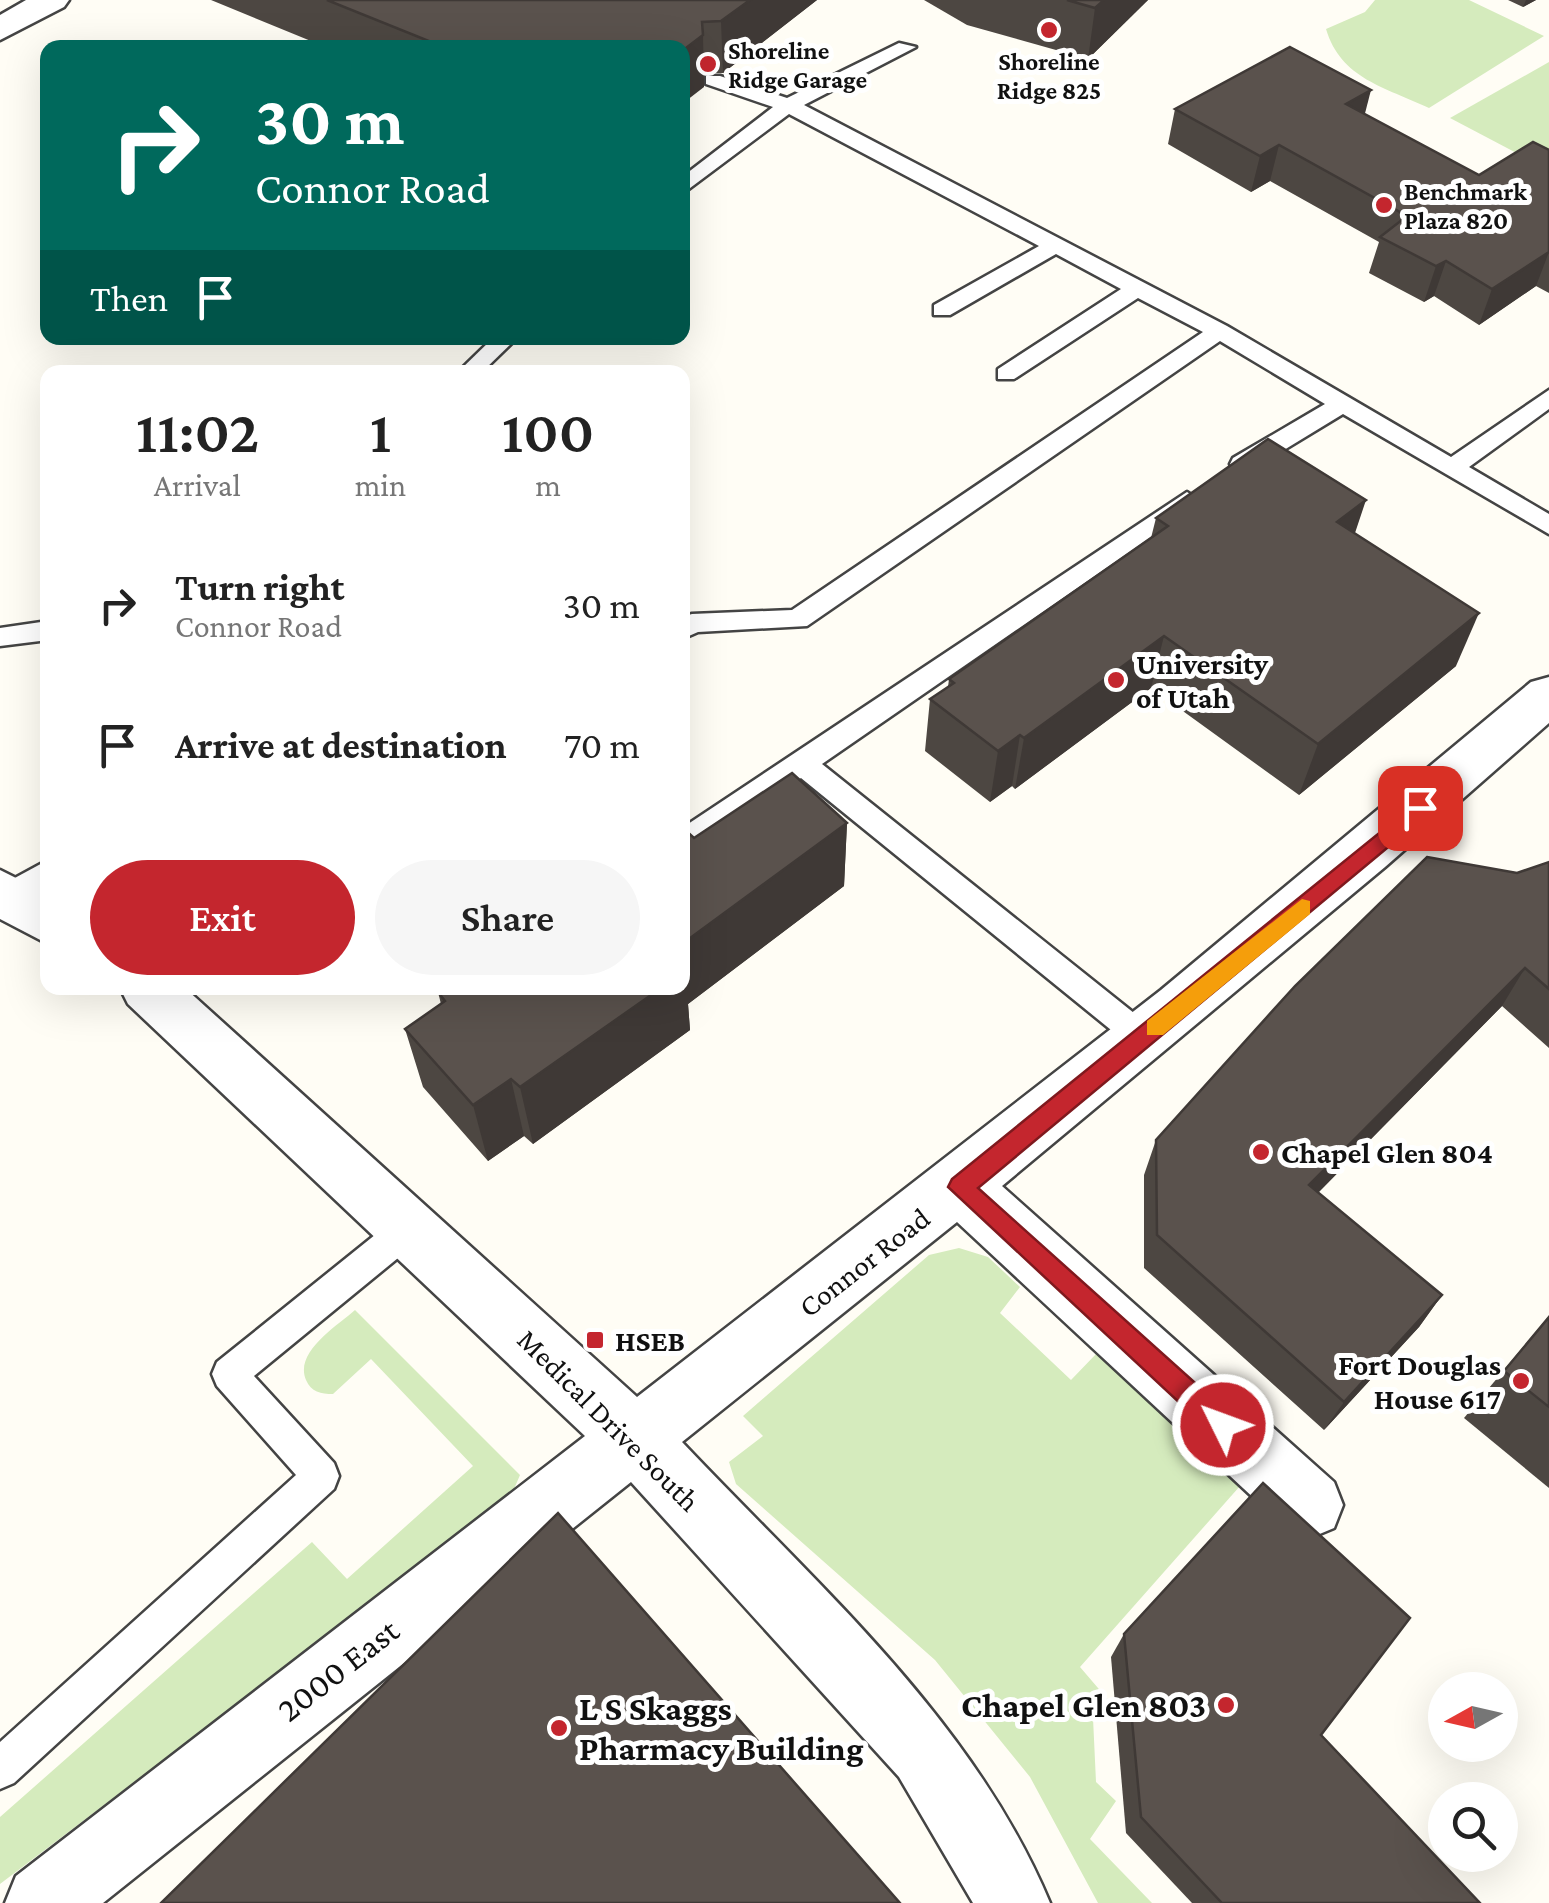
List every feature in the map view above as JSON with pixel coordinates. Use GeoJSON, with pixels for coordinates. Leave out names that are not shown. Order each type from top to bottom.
{"type":"FeatureCollection","features":[{"type":"Feature","properties":{"kind":"street"},"geometry":{"type":"LineString","coordinates":[[0,29],[52,0]]}},
{"type":"Feature","properties":{"kind":"street","name":"Connor Road"},"geometry":{"type":"LineString","coordinates":[[634,1438],[960,1187],[1368,854],[1549,694]]}},
{"type":"Feature","properties":{"kind":"street","name":"Medical Drive South"},"geometry":{"type":"LineString","coordinates":[[156,995],[634,1438],[924,1752],[991,1858],[1012,1903]]}},
{"type":"Feature","properties":{"kind":"street"},"geometry":{"type":"LineString","coordinates":[[960,1187],[1310,1504]]}},
{"type":"Feature","properties":{"kind":"street","name":"2000 East"},"geometry":{"type":"LineString","coordinates":[[44,1903],[634,1438]]}},
{"type":"Feature","properties":{"kind":"lane"},"geometry":{"type":"LineString","coordinates":[[690,182],[788,105],[906,47]]}},
{"type":"Feature","properties":{"kind":"lane"},"geometry":{"type":"LineString","coordinates":[[713,80],[788,105],[1056,244],[1219,331],[1549,525]]}},
{"type":"Feature","properties":{"kind":"lane"},"geometry":{"type":"LineString","coordinates":[[942,310],[1056,244]]}},
{"type":"Feature","properties":{"kind":"lane"},"geometry":{"type":"LineString","coordinates":[[1006,374],[1138,288]]}},
{"type":"Feature","properties":{"kind":"lane"},"geometry":{"type":"LineString","coordinates":[[690,625],[798,619],[1219,331]]}},
{"type":"Feature","properties":{"kind":"lane"},"geometry":{"type":"LineString","coordinates":[[477,365],[498,345]]}},
{"type":"Feature","properties":{"kind":"lane"},"geometry":{"type":"LineString","coordinates":[[1452,468],[1549,398]]}},
{"type":"Feature","properties":{"kind":"lane"},"geometry":{"type":"LineString","coordinates":[[690,837],[1212,484],[1342,404]]}},
{"type":"Feature","properties":{"kind":"lane"},"geometry":{"type":"LineString","coordinates":[[0,637],[40,631]]}},
{"type":"Feature","properties":{"kind":"lane"},"geometry":{"type":"LineString","coordinates":[[802,763],[1143,1038]]}},
{"type":"Feature","properties":{"kind":"lane"},"geometry":{"type":"LineString","coordinates":[[0,1769],[322,1476],[229,1374],[408,1229]]}},
{"type":"Feature","properties":{"kind":"green space"},"geometry":{"type":"Polygon","coordinates":[[[1375,0],[1469,0],[1544,36],[1429,108],[1367,79],[1342,59],[1333,46],[1326,29],[1365,12],[1375,0]]]}},
{"type":"Feature","properties":{"kind":"green space"},"geometry":{"type":"Polygon","coordinates":[[[1549,62],[1549,170],[1450,118],[1549,62]]]}},
{"type":"Feature","properties":{"kind":"green space"},"geometry":{"type":"Polygon","coordinates":[[[959,1248],[988,1257],[1020,1287],[1000,1313],[1071,1380],[1097,1353],[1240,1486],[1080,1667],[1110,1702],[1093,1718],[1096,1782],[1116,1801],[1090,1839],[1152,1903],[1098,1903],[1030,1777],[935,1660],[736,1484],[729,1462],[763,1436],[743,1416],[929,1255],[959,1248]]]}},
{"type":"Feature","properties":{"kind":"green space"},"geometry":{"type":"Polygon","coordinates":[[[355,1310],[520,1475],[511,1496],[0,1884],[0,1817],[312,1542],[347,1579],[473,1466],[371,1359],[333,1394],[317,1392],[308,1384],[304,1370],[311,1350],[355,1310]]]}},
{"type":"Feature","properties":{"kind":"building"},"geometry":{"type":"Polygon","coordinates":[[[327,0],[750,0],[721,21],[702,22],[703,35],[690,45],[690,40],[426,40],[327,0]]]}},
{"type":"Feature","properties":{"kind":"building"},"geometry":{"type":"Polygon","coordinates":[[[1067,0],[1104,0],[1095,8],[1067,0]]]}},
{"type":"Feature","properties":{"kind":"building"},"geometry":{"type":"Polygon","coordinates":[[[1290,47],[1371,90],[1346,104],[1479,175],[1533,142],[1549,150],[1549,252],[1492,289],[1446,261],[1436,266],[1380,237],[1407,216],[1279,145],[1260,156],[1175,109],[1290,47]]]}},
{"type":"Feature","properties":{"kind":"building"},"geometry":{"type":"Polygon","coordinates":[[[1268,439],[1366,500],[1337,522],[1479,613],[1318,744],[1164,636],[1024,738],[1020,735],[998,751],[930,699],[954,683],[949,679],[1168,526],[1156,518],[1268,439]]]}},
{"type":"Feature","properties":{"kind":"building"},"geometry":{"type":"Polygon","coordinates":[[[792,773],[847,823],[690,938],[690,834],[694,838],[792,773]]]}},
{"type":"Feature","properties":{"kind":"building","name":"Chapel Glen 804"},"geometry":{"type":"Polygon","coordinates":[[[1427,857],[1517,873],[1549,862],[1549,989],[1525,968],[1309,1185],[1442,1295],[1344,1402],[1157,1235],[1156,1140],[1295,986],[1427,857]]]}},
{"type":"Feature","properties":{"kind":"building"},"geometry":{"type":"Polygon","coordinates":[[[440,995],[651,995],[520,1087],[511,1079],[473,1105],[405,1029],[445,1001],[440,995]]]}},
{"type":"Feature","properties":{"kind":"building"},"geometry":{"type":"Polygon","coordinates":[[[1549,1317],[1549,1407],[1504,1371],[1549,1317]]]}},
{"type":"Feature","properties":{"kind":"building","name":"Chapel Glen 803"},"geometry":{"type":"Polygon","coordinates":[[[1263,1483],[1410,1618],[1321,1735],[1428,1848],[1428,1872],[1451,1872],[1480,1903],[1222,1903],[1141,1817],[1124,1634],[1263,1483]]]}},
{"type":"Feature","properties":{"kind":"building","name":"L S Skaggs Pharmacy Building"},"geometry":{"type":"Polygon","coordinates":[[[558,1513],[900,1903],[161,1903],[558,1513]]]}},
{"type":"Feature","properties":{"kind":"slow traffic"},"geometry":{"type":"LineString","coordinates":[[1155,1028],[1302,908]]}},
{"type":"Feature","properties":{"kind":"place","name":"Shoreline Ridge 825"},"geometry":{"type":"Point","coordinates":[1049,30]}},
{"type":"Feature","properties":{"kind":"place","name":"Shoreline Ridge Garage"},"geometry":{"type":"Point","coordinates":[708,64]}},
{"type":"Feature","properties":{"kind":"place","name":"Benchmark Plaza 820"},"geometry":{"type":"Point","coordinates":[1384,205]}},
{"type":"Feature","properties":{"kind":"place","name":"University of Utah"},"geometry":{"type":"Point","coordinates":[1116,680]}},
{"type":"Feature","properties":{"kind":"place","name":"Chapel Glen 804"},"geometry":{"type":"Point","coordinates":[1261,1152]}},
{"type":"Feature","properties":{"kind":"place","name":"HSEB"},"geometry":{"type":"Point","coordinates":[595,1340]}},
{"type":"Feature","properties":{"kind":"place","name":"Fort Douglas House 617"},"geometry":{"type":"Point","coordinates":[1521,1381]}},
{"type":"Feature","properties":{"kind":"place","name":"Chapel Glen 803"},"geometry":{"type":"Point","coordinates":[1226,1705]}},
{"type":"Feature","properties":{"kind":"place","name":"L S Skaggs Pharmacy Building"},"geometry":{"type":"Point","coordinates":[559,1728]}},
{"type":"Feature","properties":{"kind":"route"},"geometry":{"type":"LineString","coordinates":[[1223,1425],[960,1187],[1420,808]]}}]}
